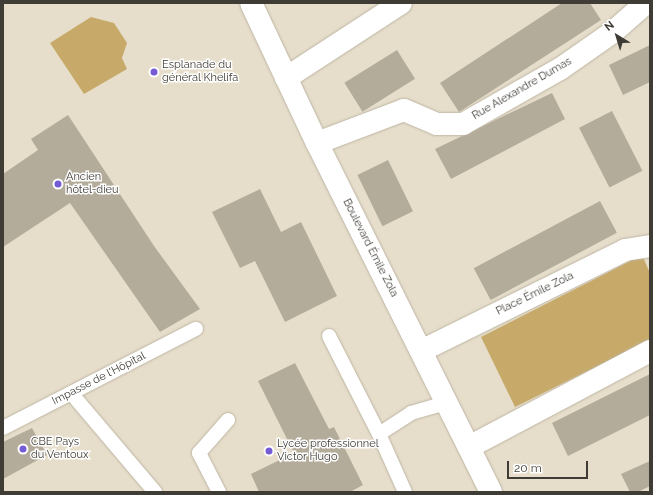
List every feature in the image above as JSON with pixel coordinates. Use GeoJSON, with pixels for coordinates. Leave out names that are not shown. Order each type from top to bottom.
{"type":"FeatureCollection","features":[{"type":"Feature","properties":{"kind":"street","name":"Boulevard Émile Zola"},"geometry":{"type":"LineString","coordinates":[[251,3],[317,143],[423,350],[447,403],[491,492]]}},
{"type":"Feature","properties":{"kind":"street"},"geometry":{"type":"LineString","coordinates":[[286,78],[401,3]]}},
{"type":"Feature","properties":{"kind":"street","name":"Rue Alexandre Dumas"},"geometry":{"type":"LineString","coordinates":[[317,143],[404,110],[437,124],[463,124],[560,68],[613,32],[646,3]]}},
{"type":"Feature","properties":{"kind":"street","name":"Place Émile Zola"},"geometry":{"type":"LineString","coordinates":[[423,350],[625,250],[650,246]]}},
{"type":"Feature","properties":{"kind":"street"},"geometry":{"type":"LineString","coordinates":[[469,447],[650,351]]}},
{"type":"Feature","properties":{"kind":"lane","name":"Impasse de l'Hôpital"},"geometry":{"type":"LineString","coordinates":[[3,428],[196,329]]}},
{"type":"Feature","properties":{"kind":"lane"},"geometry":{"type":"LineString","coordinates":[[329,336],[380,434],[405,492]]}},
{"type":"Feature","properties":{"kind":"lane"},"geometry":{"type":"LineString","coordinates":[[71,393],[155,492]]}},
{"type":"Feature","properties":{"kind":"lane"},"geometry":{"type":"LineString","coordinates":[[380,434],[412,413],[447,403]]}},
{"type":"Feature","properties":{"kind":"lane"},"geometry":{"type":"LineString","coordinates":[[219,492],[199,453],[228,420]]}},
{"type":"Feature","properties":{"kind":"shaded area"},"geometry":{"type":"Polygon","coordinates":[[[91,17],[114,23],[127,43],[122,58],[127,69],[84,94],[50,43],[91,17]]]}},
{"type":"Feature","properties":{"kind":"shaded area"},"geometry":{"type":"Polygon","coordinates":[[[642,255],[650,273],[650,340],[515,407],[481,337],[642,255]]]}},
{"type":"Feature","properties":{"kind":"building"},"geometry":{"type":"Polygon","coordinates":[[[562,3],[590,3],[601,20],[459,112],[440,83],[562,3]]]}},
{"type":"Feature","properties":{"kind":"building"},"geometry":{"type":"Polygon","coordinates":[[[650,45],[650,82],[623,95],[609,65],[650,45]]]}},
{"type":"Feature","properties":{"kind":"building"},"geometry":{"type":"Polygon","coordinates":[[[397,50],[415,79],[362,112],[344,83],[397,50]]]}},
{"type":"Feature","properties":{"kind":"building"},"geometry":{"type":"Polygon","coordinates":[[[552,93],[565,119],[451,179],[435,149],[552,93]]]}},
{"type":"Feature","properties":{"kind":"building"},"geometry":{"type":"Polygon","coordinates":[[[612,111],[642,171],[609,187],[579,128],[612,111]]]}},
{"type":"Feature","properties":{"kind":"building","name":"Ancien hôtel-dieu"},"geometry":{"type":"Polygon","coordinates":[[[68,115],[154,246],[200,309],[160,332],[70,203],[3,247],[3,174],[38,150],[31,139],[68,115]]]}},
{"type":"Feature","properties":{"kind":"building"},"geometry":{"type":"Polygon","coordinates":[[[388,160],[413,211],[382,226],[357,175],[388,160]]]}},
{"type":"Feature","properties":{"kind":"building"},"geometry":{"type":"Polygon","coordinates":[[[260,189],[281,232],[301,222],[337,296],[285,322],[255,261],[240,268],[212,212],[260,189]]]}},
{"type":"Feature","properties":{"kind":"building"},"geometry":{"type":"Polygon","coordinates":[[[600,201],[617,233],[491,300],[474,268],[600,201]]]}},
{"type":"Feature","properties":{"kind":"building"},"geometry":{"type":"Polygon","coordinates":[[[295,363],[329,429],[334,427],[363,485],[350,492],[259,492],[251,474],[294,453],[258,381],[295,363]]]}},
{"type":"Feature","properties":{"kind":"building"},"geometry":{"type":"Polygon","coordinates":[[[650,374],[650,415],[568,456],[552,423],[650,374]]]}},
{"type":"Feature","properties":{"kind":"building","name":"CBE Pays du Ventoux"},"geometry":{"type":"Polygon","coordinates":[[[32,428],[47,455],[3,479],[3,442],[32,428]]]}},
{"type":"Feature","properties":{"kind":"building"},"geometry":{"type":"Polygon","coordinates":[[[650,461],[650,486],[638,492],[630,492],[621,474],[650,461]]]}},
{"type":"Feature","properties":{"kind":"place","name":"Esplanade du général Khelifa"},"geometry":{"type":"Point","coordinates":[154,72]}},
{"type":"Feature","properties":{"kind":"place","name":"Ancien hôtel-dieu"},"geometry":{"type":"Point","coordinates":[58,184]}},
{"type":"Feature","properties":{"kind":"place","name":"CBE Pays du Ventoux"},"geometry":{"type":"Point","coordinates":[23,449]}},
{"type":"Feature","properties":{"kind":"place","name":"Lycée professionnel Victor Hugo"},"geometry":{"type":"Point","coordinates":[269,451]}}]}
